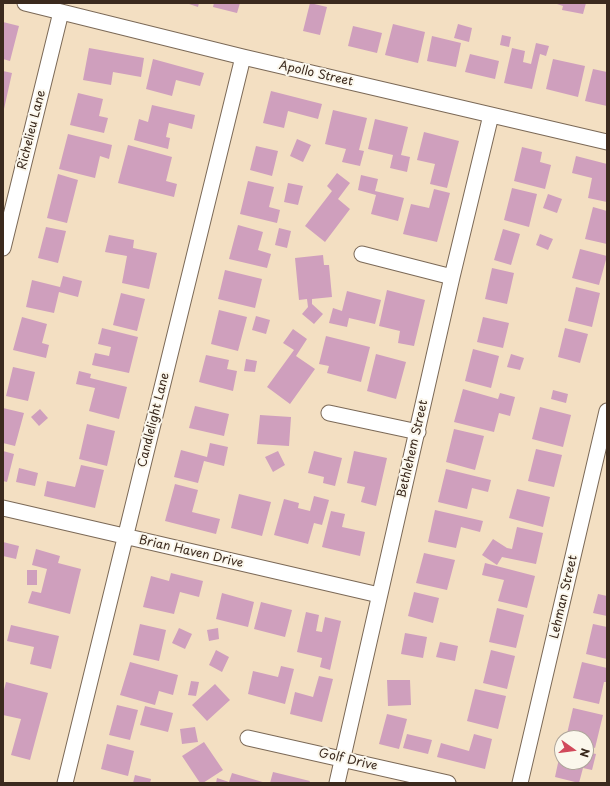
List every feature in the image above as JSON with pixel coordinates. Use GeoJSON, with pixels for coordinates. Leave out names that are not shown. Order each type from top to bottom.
{"type":"FeatureCollection","features":[{"type":"Feature","properties":{"kind":"street","name":"Apollo Street"},"geometry":{"type":"LineString","coordinates":[[26,3],[242,57],[607,142]]}},
{"type":"Feature","properties":{"kind":"street","name":"Richelieu Lane"},"geometry":{"type":"LineString","coordinates":[[3,248],[61,12]]}},
{"type":"Feature","properties":{"kind":"street","name":"Candlelight Lane"},"geometry":{"type":"LineString","coordinates":[[65,783],[242,57]]}},
{"type":"Feature","properties":{"kind":"street","name":"Bethlehem Street"},"geometry":{"type":"LineString","coordinates":[[337,783],[452,277],[491,114]]}},
{"type":"Feature","properties":{"kind":"street"},"geometry":{"type":"LineString","coordinates":[[362,254],[452,277]]}},
{"type":"Feature","properties":{"kind":"street","name":"Lehman Street"},"geometry":{"type":"LineString","coordinates":[[520,783],[601,465],[607,411]]}},
{"type":"Feature","properties":{"kind":"street"},"geometry":{"type":"LineString","coordinates":[[329,413],[418,432]]}},
{"type":"Feature","properties":{"kind":"street","name":"Brian Haven Drive"},"geometry":{"type":"LineString","coordinates":[[3,508],[379,595]]}},
{"type":"Feature","properties":{"kind":"street","name":"Golf Drive"},"geometry":{"type":"LineString","coordinates":[[248,738],[448,783]]}},
{"type":"Feature","properties":{"kind":"building"},"geometry":{"type":"Polygon","coordinates":[[[186,3],[199,3],[198,7],[186,3]]]}},
{"type":"Feature","properties":{"kind":"building"},"geometry":{"type":"Polygon","coordinates":[[[214,3],[240,3],[237,13],[213,7],[214,3]]]}},
{"type":"Feature","properties":{"kind":"building"},"geometry":{"type":"Polygon","coordinates":[[[310,3],[327,7],[320,35],[303,31],[310,3]]]}},
{"type":"Feature","properties":{"kind":"building"},"geometry":{"type":"Polygon","coordinates":[[[554,3],[586,3],[583,14],[562,10],[563,6],[554,3]]]}},
{"type":"Feature","properties":{"kind":"building"},"geometry":{"type":"Polygon","coordinates":[[[3,22],[19,26],[10,61],[3,59],[3,22]]]}},
{"type":"Feature","properties":{"kind":"building"},"geometry":{"type":"Polygon","coordinates":[[[393,24],[425,32],[418,63],[385,55],[393,24]]]}},
{"type":"Feature","properties":{"kind":"building"},"geometry":{"type":"Polygon","coordinates":[[[458,24],[472,28],[469,42],[454,38],[458,24]]]}},
{"type":"Feature","properties":{"kind":"building"},"geometry":{"type":"Polygon","coordinates":[[[353,26],[382,33],[377,53],[348,46],[353,26]]]}},
{"type":"Feature","properties":{"kind":"building"},"geometry":{"type":"Polygon","coordinates":[[[502,35],[511,37],[509,47],[500,45],[502,35]]]}},
{"type":"Feature","properties":{"kind":"building"},"geometry":{"type":"Polygon","coordinates":[[[432,36],[461,43],[456,67],[427,61],[432,36]]]}},
{"type":"Feature","properties":{"kind":"building"},"geometry":{"type":"Polygon","coordinates":[[[536,43],[549,46],[546,56],[540,54],[532,89],[504,83],[512,48],[525,51],[523,62],[531,64],[536,43]]]}},
{"type":"Feature","properties":{"kind":"building"},"geometry":{"type":"Polygon","coordinates":[[[89,48],[144,58],[141,77],[113,72],[111,85],[83,80],[89,48]]]}},
{"type":"Feature","properties":{"kind":"building"},"geometry":{"type":"Polygon","coordinates":[[[470,54],[499,61],[495,79],[465,72],[470,54]]]}},
{"type":"Feature","properties":{"kind":"building"},"geometry":{"type":"Polygon","coordinates":[[[153,59],[204,73],[200,86],[176,80],[172,96],[146,89],[153,59]]]}},
{"type":"Feature","properties":{"kind":"building"},"geometry":{"type":"Polygon","coordinates":[[[553,59],[585,66],[578,97],[546,89],[553,59]]]}},
{"type":"Feature","properties":{"kind":"building"},"geometry":{"type":"Polygon","coordinates":[[[593,69],[607,72],[607,106],[585,101],[593,69]]]}},
{"type":"Feature","properties":{"kind":"building"},"geometry":{"type":"Polygon","coordinates":[[[3,71],[12,73],[4,109],[3,109],[3,71]]]}},
{"type":"Feature","properties":{"kind":"building"},"geometry":{"type":"Polygon","coordinates":[[[271,91],[322,104],[318,119],[288,111],[284,128],[263,123],[271,91]]]}},
{"type":"Feature","properties":{"kind":"building"},"geometry":{"type":"Polygon","coordinates":[[[78,93],[103,99],[99,116],[108,118],[104,133],[70,125],[78,93]]]}},
{"type":"Feature","properties":{"kind":"building"},"geometry":{"type":"Polygon","coordinates":[[[152,105],[195,115],[192,129],[169,123],[166,137],[170,138],[168,149],[134,140],[139,119],[148,122],[152,105]]]}},
{"type":"Feature","properties":{"kind":"building"},"geometry":{"type":"Polygon","coordinates":[[[333,110],[367,118],[359,150],[364,151],[360,166],[342,162],[346,149],[325,144],[333,110]]]}},
{"type":"Feature","properties":{"kind":"building"},"geometry":{"type":"Polygon","coordinates":[[[375,119],[408,127],[401,155],[410,157],[407,172],[390,168],[393,155],[368,149],[375,119]]]}},
{"type":"Feature","properties":{"kind":"building"},"geometry":{"type":"Polygon","coordinates":[[[424,132],[459,141],[447,188],[430,184],[435,164],[417,160],[424,132]]]}},
{"type":"Feature","properties":{"kind":"building"},"geometry":{"type":"Polygon","coordinates":[[[68,134],[112,145],[109,159],[100,156],[95,178],[59,169],[68,134]]]}},
{"type":"Feature","properties":{"kind":"building"},"geometry":{"type":"Polygon","coordinates":[[[297,139],[311,145],[303,162],[290,156],[297,139]]]}},
{"type":"Feature","properties":{"kind":"building"},"geometry":{"type":"Polygon","coordinates":[[[128,145],[172,157],[166,181],[177,184],[174,197],[118,183],[128,145]]]}},
{"type":"Feature","properties":{"kind":"building"},"geometry":{"type":"Polygon","coordinates":[[[256,146],[278,151],[272,176],[250,170],[256,146]]]}},
{"type":"Feature","properties":{"kind":"building"},"geometry":{"type":"Polygon","coordinates":[[[522,147],[542,152],[540,162],[551,165],[545,189],[514,181],[522,147]]]}},
{"type":"Feature","properties":{"kind":"building"},"geometry":{"type":"Polygon","coordinates":[[[576,156],[607,164],[607,202],[588,198],[592,178],[572,173],[576,156]]]}},
{"type":"Feature","properties":{"kind":"building"},"geometry":{"type":"Polygon","coordinates":[[[337,173],[350,183],[338,199],[350,209],[325,242],[305,226],[332,191],[327,186],[337,173]]]}},
{"type":"Feature","properties":{"kind":"building"},"geometry":{"type":"Polygon","coordinates":[[[58,174],[78,180],[67,223],[47,218],[58,174]]]}},
{"type":"Feature","properties":{"kind":"building"},"geometry":{"type":"Polygon","coordinates":[[[361,175],[378,179],[375,191],[404,198],[398,221],[371,214],[376,195],[358,190],[361,175]]]}},
{"type":"Feature","properties":{"kind":"building"},"geometry":{"type":"Polygon","coordinates":[[[248,181],[274,187],[269,207],[280,210],[277,223],[240,214],[248,181]]]}},
{"type":"Feature","properties":{"kind":"building"},"geometry":{"type":"Polygon","coordinates":[[[288,183],[303,186],[298,205],[284,202],[288,183]]]}},
{"type":"Feature","properties":{"kind":"building"},"geometry":{"type":"Polygon","coordinates":[[[512,188],[537,194],[529,227],[504,220],[512,188]]]}},
{"type":"Feature","properties":{"kind":"building"},"geometry":{"type":"Polygon","coordinates":[[[434,189],[450,193],[437,242],[403,234],[411,204],[429,208],[434,189]]]}},
{"type":"Feature","properties":{"kind":"building"},"geometry":{"type":"Polygon","coordinates":[[[548,194],[562,199],[557,213],[543,208],[548,194]]]}},
{"type":"Feature","properties":{"kind":"building"},"geometry":{"type":"Polygon","coordinates":[[[593,207],[607,211],[607,244],[585,239],[593,207]]]}},
{"type":"Feature","properties":{"kind":"building"},"geometry":{"type":"Polygon","coordinates":[[[238,225],[263,232],[258,250],[271,254],[267,268],[229,259],[238,225]]]}},
{"type":"Feature","properties":{"kind":"building"},"geometry":{"type":"Polygon","coordinates":[[[46,227],[66,231],[58,263],[38,258],[46,227]]]}},
{"type":"Feature","properties":{"kind":"building"},"geometry":{"type":"Polygon","coordinates":[[[279,228],[291,231],[287,248],[275,245],[279,228]]]}},
{"type":"Feature","properties":{"kind":"building"},"geometry":{"type":"Polygon","coordinates":[[[503,229],[520,234],[511,265],[494,260],[503,229]]]}},
{"type":"Feature","properties":{"kind":"building"},"geometry":{"type":"Polygon","coordinates":[[[540,234],[553,239],[548,250],[536,245],[540,234]]]}},
{"type":"Feature","properties":{"kind":"building"},"geometry":{"type":"Polygon","coordinates":[[[109,235],[134,240],[133,248],[157,253],[149,289],[122,283],[127,256],[105,252],[109,235]]]}},
{"type":"Feature","properties":{"kind":"building"},"geometry":{"type":"Polygon","coordinates":[[[580,249],[607,256],[599,285],[572,278],[580,249]]]}},
{"type":"Feature","properties":{"kind":"building"},"geometry":{"type":"Polygon","coordinates":[[[323,255],[324,265],[329,265],[332,297],[312,299],[312,304],[323,314],[314,324],[302,314],[308,307],[307,299],[299,300],[295,258],[323,255]]]}},
{"type":"Feature","properties":{"kind":"building"},"geometry":{"type":"Polygon","coordinates":[[[492,268],[514,273],[507,304],[485,299],[492,268]]]}},
{"type":"Feature","properties":{"kind":"building"},"geometry":{"type":"Polygon","coordinates":[[[225,270],[262,279],[255,308],[218,299],[225,270]]]}},
{"type":"Feature","properties":{"kind":"building"},"geometry":{"type":"Polygon","coordinates":[[[63,276],[82,281],[78,297],[59,292],[54,313],[26,307],[32,280],[60,287],[63,276]]]}},
{"type":"Feature","properties":{"kind":"building"},"geometry":{"type":"Polygon","coordinates":[[[576,287],[600,293],[592,327],[568,321],[576,287]]]}},
{"type":"Feature","properties":{"kind":"building"},"geometry":{"type":"Polygon","coordinates":[[[387,290],[425,300],[414,346],[398,343],[400,331],[379,326],[387,290]]]}},
{"type":"Feature","properties":{"kind":"building"},"geometry":{"type":"Polygon","coordinates":[[[347,291],[381,300],[375,324],[349,318],[347,327],[329,323],[333,308],[342,311],[347,291]]]}},
{"type":"Feature","properties":{"kind":"building"},"geometry":{"type":"Polygon","coordinates":[[[121,293],[145,299],[137,331],[113,325],[121,293]]]}},
{"type":"Feature","properties":{"kind":"building"},"geometry":{"type":"Polygon","coordinates":[[[219,310],[247,317],[238,351],[211,344],[219,310]]]}},
{"type":"Feature","properties":{"kind":"building"},"geometry":{"type":"Polygon","coordinates":[[[256,316],[270,320],[266,334],[252,330],[256,316]]]}},
{"type":"Feature","properties":{"kind":"building"},"geometry":{"type":"Polygon","coordinates":[[[22,317],[47,324],[42,343],[49,345],[46,358],[13,350],[22,317]]]}},
{"type":"Feature","properties":{"kind":"building"},"geometry":{"type":"Polygon","coordinates":[[[483,317],[509,323],[503,348],[477,342],[483,317]]]}},
{"type":"Feature","properties":{"kind":"building"},"geometry":{"type":"Polygon","coordinates":[[[102,328],[138,337],[129,373],[92,365],[95,353],[109,356],[111,347],[98,344],[102,328]]]}},
{"type":"Feature","properties":{"kind":"building"},"geometry":{"type":"Polygon","coordinates":[[[565,328],[588,334],[580,363],[558,357],[565,328]]]}},
{"type":"Feature","properties":{"kind":"building"},"geometry":{"type":"Polygon","coordinates":[[[293,329],[307,339],[296,356],[315,369],[290,404],[267,387],[294,350],[283,343],[293,329]]]}},
{"type":"Feature","properties":{"kind":"building"},"geometry":{"type":"Polygon","coordinates":[[[326,336],[370,347],[361,382],[327,373],[329,366],[319,364],[326,336]]]}},
{"type":"Feature","properties":{"kind":"building"},"geometry":{"type":"Polygon","coordinates":[[[473,349],[499,356],[491,388],[465,381],[473,349]]]}},
{"type":"Feature","properties":{"kind":"building"},"geometry":{"type":"Polygon","coordinates":[[[376,354],[406,362],[396,399],[367,391],[376,354]]]}},
{"type":"Feature","properties":{"kind":"building"},"geometry":{"type":"Polygon","coordinates":[[[511,354],[524,358],[520,370],[507,367],[511,354]]]}},
{"type":"Feature","properties":{"kind":"building"},"geometry":{"type":"Polygon","coordinates":[[[206,355],[229,360],[227,369],[237,371],[233,391],[199,382],[206,355]]]}},
{"type":"Feature","properties":{"kind":"building"},"geometry":{"type":"Polygon","coordinates":[[[246,359],[257,361],[255,372],[244,371],[246,359]]]}},
{"type":"Feature","properties":{"kind":"building"},"geometry":{"type":"Polygon","coordinates":[[[13,367],[35,372],[28,401],[6,396],[13,367]]]}},
{"type":"Feature","properties":{"kind":"building"},"geometry":{"type":"Polygon","coordinates":[[[79,371],[91,374],[90,378],[127,387],[119,419],[89,411],[95,388],[76,384],[79,371]]]}},
{"type":"Feature","properties":{"kind":"building"},"geometry":{"type":"Polygon","coordinates":[[[463,389],[498,399],[500,393],[515,397],[510,416],[499,413],[494,432],[454,422],[463,389]]]}},
{"type":"Feature","properties":{"kind":"building"},"geometry":{"type":"Polygon","coordinates":[[[553,390],[568,394],[566,403],[551,399],[553,390]]]}},
{"type":"Feature","properties":{"kind":"building"},"geometry":{"type":"Polygon","coordinates":[[[195,406],[229,414],[224,436],[189,428],[195,406]]]}},
{"type":"Feature","properties":{"kind":"building"},"geometry":{"type":"Polygon","coordinates":[[[540,407],[571,415],[563,447],[532,439],[540,407]]]}},
{"type":"Feature","properties":{"kind":"building"},"geometry":{"type":"Polygon","coordinates":[[[3,408],[24,413],[15,446],[3,443],[3,408]]]}},
{"type":"Feature","properties":{"kind":"building"},"geometry":{"type":"Polygon","coordinates":[[[40,409],[48,418],[39,426],[31,417],[40,409]]]}},
{"type":"Feature","properties":{"kind":"building"},"geometry":{"type":"Polygon","coordinates":[[[260,415],[291,417],[289,446],[257,444],[260,415]]]}},
{"type":"Feature","properties":{"kind":"building"},"geometry":{"type":"Polygon","coordinates":[[[87,424],[115,431],[107,466],[79,459],[87,424]]]}},
{"type":"Feature","properties":{"kind":"building"},"geometry":{"type":"Polygon","coordinates":[[[454,429],[484,436],[475,470],[446,462],[454,429]]]}},
{"type":"Feature","properties":{"kind":"building"},"geometry":{"type":"Polygon","coordinates":[[[210,443],[228,447],[224,466],[204,461],[198,483],[174,477],[181,450],[207,457],[210,443]]]}},
{"type":"Feature","properties":{"kind":"building"},"geometry":{"type":"Polygon","coordinates":[[[536,449],[562,455],[554,487],[528,481],[536,449]]]}},
{"type":"Feature","properties":{"kind":"building"},"geometry":{"type":"Polygon","coordinates":[[[3,451],[14,454],[7,482],[3,481],[3,451]]]}},
{"type":"Feature","properties":{"kind":"building"},"geometry":{"type":"Polygon","coordinates":[[[278,451],[285,465],[273,472],[265,457],[278,451]]]}},
{"type":"Feature","properties":{"kind":"building"},"geometry":{"type":"Polygon","coordinates":[[[314,451],[342,458],[335,486],[323,483],[324,477],[308,473],[314,451]]]}},
{"type":"Feature","properties":{"kind":"building"},"geometry":{"type":"Polygon","coordinates":[[[354,451],[387,458],[376,506],[361,502],[365,487],[347,483],[354,451]]]}},
{"type":"Feature","properties":{"kind":"building"},"geometry":{"type":"Polygon","coordinates":[[[81,465],[104,470],[95,508],[44,496],[47,481],[75,487],[81,465]]]}},
{"type":"Feature","properties":{"kind":"building"},"geometry":{"type":"Polygon","coordinates":[[[19,468],[38,473],[35,486],[16,482],[19,468]]]}},
{"type":"Feature","properties":{"kind":"building"},"geometry":{"type":"Polygon","coordinates":[[[446,469],[491,480],[488,492],[472,488],[467,509],[438,502],[446,469]]]}},
{"type":"Feature","properties":{"kind":"building"},"geometry":{"type":"Polygon","coordinates":[[[175,484],[198,490],[192,512],[220,519],[216,534],[165,521],[175,484]]]}},
{"type":"Feature","properties":{"kind":"building"},"geometry":{"type":"Polygon","coordinates":[[[517,489],[550,497],[543,527],[509,518],[517,489]]]}},
{"type":"Feature","properties":{"kind":"building"},"geometry":{"type":"Polygon","coordinates":[[[239,494],[271,502],[262,536],[231,528],[239,494]]]}},
{"type":"Feature","properties":{"kind":"building"},"geometry":{"type":"Polygon","coordinates":[[[314,496],[329,500],[322,525],[314,523],[308,544],[274,535],[284,499],[299,503],[298,508],[310,511],[314,496]]]}},
{"type":"Feature","properties":{"kind":"building"},"geometry":{"type":"Polygon","coordinates":[[[435,510],[483,521],[480,532],[461,527],[456,548],[428,542],[435,510]]]}},
{"type":"Feature","properties":{"kind":"building"},"geometry":{"type":"Polygon","coordinates":[[[331,511],[345,514],[342,527],[365,532],[360,556],[322,547],[331,511]]]}},
{"type":"Feature","properties":{"kind":"building"},"geometry":{"type":"Polygon","coordinates":[[[517,527],[543,533],[536,564],[502,557],[497,565],[482,555],[493,539],[507,548],[512,549],[517,527]]]}},
{"type":"Feature","properties":{"kind":"building"},"geometry":{"type":"Polygon","coordinates":[[[3,542],[19,546],[16,559],[3,556],[3,542]]]}},
{"type":"Feature","properties":{"kind":"building"},"geometry":{"type":"Polygon","coordinates":[[[36,549],[60,556],[58,563],[81,569],[70,614],[28,603],[32,591],[41,593],[47,569],[32,565],[36,549]]]}},
{"type":"Feature","properties":{"kind":"building"},"geometry":{"type":"Polygon","coordinates":[[[424,553],[455,560],[447,590],[416,583],[424,553]]]}},
{"type":"Feature","properties":{"kind":"building"},"geometry":{"type":"Polygon","coordinates":[[[485,563],[535,576],[527,608],[498,601],[504,580],[482,575],[485,563]]]}},
{"type":"Feature","properties":{"kind":"building"},"geometry":{"type":"Polygon","coordinates":[[[27,570],[37,570],[37,585],[27,585],[27,570]]]}},
{"type":"Feature","properties":{"kind":"building"},"geometry":{"type":"Polygon","coordinates":[[[171,573],[203,581],[199,597],[180,592],[174,614],[143,607],[151,576],[169,581],[171,573]]]}},
{"type":"Feature","properties":{"kind":"building"},"geometry":{"type":"Polygon","coordinates":[[[414,592],[439,598],[433,623],[408,616],[414,592]]]}},
{"type":"Feature","properties":{"kind":"building"},"geometry":{"type":"Polygon","coordinates":[[[222,593],[254,602],[248,627],[216,619],[222,593]]]}},
{"type":"Feature","properties":{"kind":"building"},"geometry":{"type":"Polygon","coordinates":[[[598,594],[607,596],[607,616],[593,613],[598,594]]]}},
{"type":"Feature","properties":{"kind":"building"},"geometry":{"type":"Polygon","coordinates":[[[261,602],[292,610],[285,637],[254,629],[261,602]]]}},
{"type":"Feature","properties":{"kind":"building"},"geometry":{"type":"Polygon","coordinates":[[[497,608],[524,615],[516,648],[489,642],[497,608]]]}},
{"type":"Feature","properties":{"kind":"building"},"geometry":{"type":"Polygon","coordinates":[[[306,612],[319,615],[316,631],[322,632],[325,617],[341,621],[330,670],[320,667],[322,658],[297,652],[306,612]]]}},
{"type":"Feature","properties":{"kind":"building"},"geometry":{"type":"Polygon","coordinates":[[[140,624],[166,630],[159,661],[133,655],[140,624]]]}},
{"type":"Feature","properties":{"kind":"building"},"geometry":{"type":"Polygon","coordinates":[[[593,624],[607,627],[607,659],[586,654],[593,624]]]}},
{"type":"Feature","properties":{"kind":"building"},"geometry":{"type":"Polygon","coordinates":[[[11,625],[59,636],[51,669],[30,664],[34,647],[7,641],[11,625]]]}},
{"type":"Feature","properties":{"kind":"building"},"geometry":{"type":"Polygon","coordinates":[[[179,628],[192,634],[185,649],[172,643],[179,628]]]}},
{"type":"Feature","properties":{"kind":"building"},"geometry":{"type":"Polygon","coordinates":[[[218,628],[219,639],[209,641],[207,630],[218,628]]]}},
{"type":"Feature","properties":{"kind":"building"},"geometry":{"type":"Polygon","coordinates":[[[405,633],[427,637],[423,658],[401,654],[405,633]]]}},
{"type":"Feature","properties":{"kind":"building"},"geometry":{"type":"Polygon","coordinates":[[[440,642],[458,646],[455,661],[436,657],[440,642]]]}},
{"type":"Feature","properties":{"kind":"building"},"geometry":{"type":"Polygon","coordinates":[[[216,650],[229,657],[222,672],[209,665],[216,650]]]}},
{"type":"Feature","properties":{"kind":"building"},"geometry":{"type":"Polygon","coordinates":[[[491,650],[515,656],[507,689],[483,683],[491,650]]]}},
{"type":"Feature","properties":{"kind":"building"},"geometry":{"type":"Polygon","coordinates":[[[130,662],[178,675],[173,695],[159,691],[155,705],[120,695],[130,662]]]}},
{"type":"Feature","properties":{"kind":"building"},"geometry":{"type":"Polygon","coordinates":[[[582,662],[607,668],[607,682],[604,682],[599,704],[573,698],[582,662]]]}},
{"type":"Feature","properties":{"kind":"building"},"geometry":{"type":"Polygon","coordinates":[[[281,666],[294,669],[285,704],[248,694],[253,671],[278,677],[281,666]]]}},
{"type":"Feature","properties":{"kind":"building"},"geometry":{"type":"Polygon","coordinates":[[[319,676],[333,679],[322,722],[290,714],[295,692],[313,697],[319,676]]]}},
{"type":"Feature","properties":{"kind":"building"},"geometry":{"type":"Polygon","coordinates":[[[387,680],[410,680],[411,705],[388,706],[387,680]]]}},
{"type":"Feature","properties":{"kind":"building"},"geometry":{"type":"Polygon","coordinates":[[[191,681],[199,682],[196,696],[188,695],[191,681]]]}},
{"type":"Feature","properties":{"kind":"building"},"geometry":{"type":"Polygon","coordinates":[[[6,682],[48,693],[30,760],[11,755],[21,719],[3,715],[3,694],[6,682]]]}},
{"type":"Feature","properties":{"kind":"building"},"geometry":{"type":"Polygon","coordinates":[[[215,684],[230,700],[207,721],[192,705],[215,684]]]}},
{"type":"Feature","properties":{"kind":"building"},"geometry":{"type":"Polygon","coordinates":[[[475,689],[506,696],[498,729],[467,721],[475,689]]]}},
{"type":"Feature","properties":{"kind":"building"},"geometry":{"type":"Polygon","coordinates":[[[117,705],[138,710],[130,740],[109,735],[117,705]]]}},
{"type":"Feature","properties":{"kind":"building"},"geometry":{"type":"Polygon","coordinates":[[[145,706],[173,713],[168,732],[140,725],[145,706]]]}},
{"type":"Feature","properties":{"kind":"building"},"geometry":{"type":"Polygon","coordinates":[[[573,708],[603,715],[595,748],[594,730],[568,730],[573,708]]]}},
{"type":"Feature","properties":{"kind":"building"},"geometry":{"type":"Polygon","coordinates":[[[387,714],[407,719],[399,749],[379,744],[387,714]]]}},
{"type":"Feature","properties":{"kind":"building"},"geometry":{"type":"Polygon","coordinates":[[[195,727],[198,742],[182,744],[180,729],[195,727]]]}},
{"type":"Feature","properties":{"kind":"building"},"geometry":{"type":"Polygon","coordinates":[[[407,734],[432,740],[428,754],[403,748],[407,734]]]}},
{"type":"Feature","properties":{"kind":"building"},"geometry":{"type":"Polygon","coordinates":[[[474,734],[492,739],[485,769],[437,757],[441,743],[469,751],[474,734]]]}},
{"type":"Feature","properties":{"kind":"building"},"geometry":{"type":"Polygon","coordinates":[[[204,742],[223,770],[203,783],[200,783],[182,756],[204,742]]]}},
{"type":"Feature","properties":{"kind":"building"},"geometry":{"type":"Polygon","coordinates":[[[107,744],[134,751],[128,776],[101,769],[107,744]]]}},
{"type":"Feature","properties":{"kind":"building"},"geometry":{"type":"Polygon","coordinates":[[[556,770],[582,770],[579,783],[555,777],[556,770]]]}},
{"type":"Feature","properties":{"kind":"building"},"geometry":{"type":"Polygon","coordinates":[[[273,772],[310,781],[309,783],[270,783],[273,772]]]}},
{"type":"Feature","properties":{"kind":"building"},"geometry":{"type":"Polygon","coordinates":[[[232,773],[266,783],[216,783],[217,778],[229,782],[232,773]]]}},
{"type":"Feature","properties":{"kind":"building"},"geometry":{"type":"Polygon","coordinates":[[[135,775],[151,779],[150,783],[133,783],[135,775]]]}}]}
